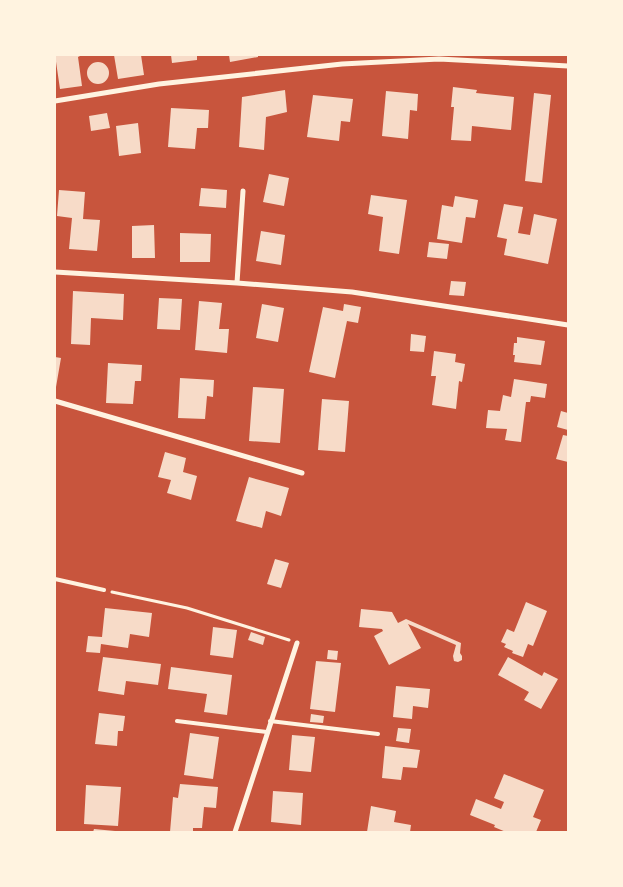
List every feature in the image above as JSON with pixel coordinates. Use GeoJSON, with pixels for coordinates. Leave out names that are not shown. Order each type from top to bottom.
{"type":"FeatureCollection","features":[{"type":"Feature","properties":{"kind":"street"},"geometry":{"type":"LineString","coordinates":[[55,101],[188,81],[342,64],[439,57],[568,66]]}},
{"type":"Feature","properties":{"kind":"street"},"geometry":{"type":"LineString","coordinates":[[237,283],[244,191]]}},
{"type":"Feature","properties":{"kind":"street"},"geometry":{"type":"LineString","coordinates":[[55,272],[352,292],[568,325]]}},
{"type":"Feature","properties":{"kind":"street"},"geometry":{"type":"LineString","coordinates":[[55,401],[302,473]]}},
{"type":"Feature","properties":{"kind":"street"},"geometry":{"type":"LineString","coordinates":[[235,832],[297,643]]}},
{"type":"Feature","properties":{"kind":"lane"},"geometry":{"type":"LineString","coordinates":[[55,580],[104,590]]}},
{"type":"Feature","properties":{"kind":"lane"},"geometry":{"type":"LineString","coordinates":[[177,721],[267,732]]}},
{"type":"Feature","properties":{"kind":"lane"},"geometry":{"type":"LineString","coordinates":[[270,722],[378,734]]}},
{"type":"Feature","properties":{"kind":"path"},"geometry":{"type":"LineString","coordinates":[[104,590],[187,608],[297,643]]}},
{"type":"Feature","properties":{"kind":"building"},"geometry":{"type":"Polygon","coordinates":[[[55,55],[82,55],[78,57],[82,86],[60,89],[55,55]]]}},
{"type":"Feature","properties":{"kind":"building"},"geometry":{"type":"Polygon","coordinates":[[[114,55],[141,55],[144,75],[118,79],[114,55]]]}},
{"type":"Feature","properties":{"kind":"building"},"geometry":{"type":"Polygon","coordinates":[[[171,55],[197,55],[197,60],[172,63],[171,55]]]}},
{"type":"Feature","properties":{"kind":"building"},"geometry":{"type":"Polygon","coordinates":[[[229,55],[258,55],[258,57],[230,62],[229,55]]]}},
{"type":"Feature","properties":{"kind":"building"},"geometry":{"type":"Polygon","coordinates":[[[98,62],[106,65],[109,73],[106,81],[98,84],[90,81],[87,73],[90,65],[98,62]]]}},
{"type":"Feature","properties":{"kind":"building"},"geometry":{"type":"Polygon","coordinates":[[[453,87],[477,90],[476,93],[514,97],[511,130],[472,126],[471,141],[451,140],[454,107],[451,107],[453,87]]]}},
{"type":"Feature","properties":{"kind":"building"},"geometry":{"type":"Polygon","coordinates":[[[285,90],[287,112],[266,117],[264,150],[239,147],[242,97],[285,90]]]}},
{"type":"Feature","properties":{"kind":"building"},"geometry":{"type":"Polygon","coordinates":[[[386,91],[418,94],[417,111],[410,110],[408,139],[382,136],[386,91]]]}},
{"type":"Feature","properties":{"kind":"building"},"geometry":{"type":"Polygon","coordinates":[[[534,93],[551,95],[542,183],[525,181],[534,93]]]}},
{"type":"Feature","properties":{"kind":"building"},"geometry":{"type":"Polygon","coordinates":[[[313,95],[353,99],[350,122],[341,121],[339,141],[307,137],[313,95]]]}},
{"type":"Feature","properties":{"kind":"building"},"geometry":{"type":"Polygon","coordinates":[[[171,108],[209,110],[208,128],[197,128],[195,149],[168,147],[171,108]]]}},
{"type":"Feature","properties":{"kind":"building"},"geometry":{"type":"Polygon","coordinates":[[[107,113],[110,128],[91,131],[89,116],[107,113]]]}},
{"type":"Feature","properties":{"kind":"building"},"geometry":{"type":"Polygon","coordinates":[[[138,123],[141,153],[119,156],[116,126],[138,123]]]}},
{"type":"Feature","properties":{"kind":"building"},"geometry":{"type":"Polygon","coordinates":[[[269,174],[289,178],[284,206],[263,202],[269,174]]]}},
{"type":"Feature","properties":{"kind":"building"},"geometry":{"type":"Polygon","coordinates":[[[201,188],[227,190],[226,208],[199,206],[201,188]]]}},
{"type":"Feature","properties":{"kind":"building"},"geometry":{"type":"Polygon","coordinates":[[[59,190],[85,192],[83,219],[100,220],[97,251],[69,249],[72,218],[57,216],[59,190]]]}},
{"type":"Feature","properties":{"kind":"building"},"geometry":{"type":"Polygon","coordinates":[[[371,195],[407,200],[399,254],[379,251],[383,217],[368,214],[371,195]]]}},
{"type":"Feature","properties":{"kind":"building"},"geometry":{"type":"Polygon","coordinates":[[[455,196],[478,200],[475,218],[466,217],[462,243],[437,239],[442,205],[453,207],[455,196]]]}},
{"type":"Feature","properties":{"kind":"building"},"geometry":{"type":"Polygon","coordinates":[[[504,204],[523,207],[518,233],[530,235],[534,214],[557,219],[548,264],[504,255],[507,239],[497,237],[504,204]]]}},
{"type":"Feature","properties":{"kind":"building"},"geometry":{"type":"Polygon","coordinates":[[[154,225],[155,258],[132,258],[132,226],[154,225]]]}},
{"type":"Feature","properties":{"kind":"building"},"geometry":{"type":"Polygon","coordinates":[[[261,231],[285,235],[281,265],[256,261],[261,231]]]}},
{"type":"Feature","properties":{"kind":"building"},"geometry":{"type":"Polygon","coordinates":[[[180,233],[211,234],[210,262],[180,262],[180,233]]]}},
{"type":"Feature","properties":{"kind":"building"},"geometry":{"type":"Polygon","coordinates":[[[429,242],[449,244],[447,259],[427,257],[429,242]]]}},
{"type":"Feature","properties":{"kind":"building"},"geometry":{"type":"Polygon","coordinates":[[[451,281],[466,282],[464,296],[449,295],[451,281]]]}},
{"type":"Feature","properties":{"kind":"building"},"geometry":{"type":"Polygon","coordinates":[[[73,291],[124,294],[123,320],[91,318],[90,345],[71,344],[73,291]]]}},
{"type":"Feature","properties":{"kind":"building"},"geometry":{"type":"Polygon","coordinates":[[[159,298],[182,299],[180,330],[157,329],[159,298]]]}},
{"type":"Feature","properties":{"kind":"building"},"geometry":{"type":"Polygon","coordinates":[[[199,301],[222,303],[219,329],[229,329],[227,353],[195,350],[199,301]]]}},
{"type":"Feature","properties":{"kind":"building"},"geometry":{"type":"Polygon","coordinates":[[[262,304],[284,308],[278,342],[256,338],[262,304]]]}},
{"type":"Feature","properties":{"kind":"building"},"geometry":{"type":"Polygon","coordinates":[[[344,304],[361,307],[358,323],[347,321],[335,378],[309,372],[323,307],[343,311],[344,304]]]}},
{"type":"Feature","properties":{"kind":"building"},"geometry":{"type":"Polygon","coordinates":[[[411,334],[426,336],[424,352],[410,351],[411,334]]]}},
{"type":"Feature","properties":{"kind":"building"},"geometry":{"type":"Polygon","coordinates":[[[517,337],[545,341],[541,365],[514,362],[514,343],[517,343],[517,337]]]}},
{"type":"Feature","properties":{"kind":"building"},"geometry":{"type":"Polygon","coordinates":[[[434,351],[456,354],[455,362],[465,364],[462,382],[459,381],[456,409],[432,405],[436,376],[431,376],[434,351]]]}},
{"type":"Feature","properties":{"kind":"building"},"geometry":{"type":"Polygon","coordinates":[[[55,357],[61,358],[56,387],[55,387],[55,357]]]}},
{"type":"Feature","properties":{"kind":"building"},"geometry":{"type":"Polygon","coordinates":[[[108,363],[142,365],[141,381],[135,381],[133,404],[106,403],[108,363]]]}},
{"type":"Feature","properties":{"kind":"building"},"geometry":{"type":"Polygon","coordinates":[[[180,378],[214,380],[213,397],[207,396],[205,419],[178,418],[180,378]]]}},
{"type":"Feature","properties":{"kind":"building"},"geometry":{"type":"Polygon","coordinates":[[[514,379],[547,384],[545,398],[531,396],[530,402],[526,402],[521,442],[505,440],[507,429],[486,428],[488,410],[500,411],[503,395],[511,397],[514,379]]]}},
{"type":"Feature","properties":{"kind":"building"},"geometry":{"type":"Polygon","coordinates":[[[253,387],[284,389],[280,443],[249,441],[253,387]]]}},
{"type":"Feature","properties":{"kind":"building"},"geometry":{"type":"Polygon","coordinates":[[[322,399],[349,401],[345,452],[318,450],[322,399]]]}},
{"type":"Feature","properties":{"kind":"building"},"geometry":{"type":"Polygon","coordinates":[[[561,411],[568,413],[568,430],[557,427],[561,411]]]}},
{"type":"Feature","properties":{"kind":"building"},"geometry":{"type":"Polygon","coordinates":[[[563,435],[568,436],[568,462],[556,459],[563,435]]]}},
{"type":"Feature","properties":{"kind":"building"},"geometry":{"type":"Polygon","coordinates":[[[165,452],[186,458],[183,472],[197,476],[191,500],[167,493],[171,480],[158,477],[165,452]]]}},
{"type":"Feature","properties":{"kind":"building"},"geometry":{"type":"Polygon","coordinates":[[[249,477],[289,488],[281,516],[266,511],[262,528],[236,521],[249,477]]]}},
{"type":"Feature","properties":{"kind":"building"},"geometry":{"type":"Polygon","coordinates":[[[275,559],[289,563],[281,588],[267,584],[275,559]]]}},
{"type":"Feature","properties":{"kind":"building"},"geometry":{"type":"Polygon","coordinates":[[[526,602],[547,611],[533,646],[528,644],[523,657],[512,653],[513,651],[504,647],[506,644],[501,642],[507,629],[514,632],[526,602]]]}},
{"type":"Feature","properties":{"kind":"building"},"geometry":{"type":"Polygon","coordinates":[[[105,608],[152,613],[149,637],[130,634],[128,648],[101,644],[100,653],[86,652],[88,636],[102,637],[105,608]]]}},
{"type":"Feature","properties":{"kind":"building"},"geometry":{"type":"Polygon","coordinates":[[[361,609],[392,612],[398,623],[406,619],[461,643],[460,653],[462,660],[454,661],[453,656],[456,645],[408,624],[421,648],[389,665],[374,636],[383,631],[382,629],[359,627],[361,609]]]}},
{"type":"Feature","properties":{"kind":"building"},"geometry":{"type":"Polygon","coordinates":[[[213,627],[237,630],[233,658],[210,655],[213,627]]]}},
{"type":"Feature","properties":{"kind":"building"},"geometry":{"type":"Polygon","coordinates":[[[251,632],[265,637],[263,645],[248,640],[251,632]]]}},
{"type":"Feature","properties":{"kind":"building"},"geometry":{"type":"Polygon","coordinates":[[[328,650],[338,651],[337,660],[327,659],[328,650]]]}},
{"type":"Feature","properties":{"kind":"building"},"geometry":{"type":"Polygon","coordinates":[[[103,657],[161,664],[158,685],[126,681],[124,695],[98,691],[103,657]]]}},
{"type":"Feature","properties":{"kind":"building"},"geometry":{"type":"Polygon","coordinates":[[[508,657],[542,676],[544,672],[558,679],[541,709],[524,700],[529,692],[498,675],[508,657]]]}},
{"type":"Feature","properties":{"kind":"building"},"geometry":{"type":"Polygon","coordinates":[[[316,661],[341,663],[335,712],[310,709],[316,661]]]}},
{"type":"Feature","properties":{"kind":"building"},"geometry":{"type":"Polygon","coordinates":[[[171,667],[232,675],[227,715],[204,712],[207,694],[168,689],[171,667]]]}},
{"type":"Feature","properties":{"kind":"building"},"geometry":{"type":"Polygon","coordinates":[[[396,686],[430,689],[428,708],[413,706],[412,719],[393,717],[396,686]]]}},
{"type":"Feature","properties":{"kind":"building"},"geometry":{"type":"Polygon","coordinates":[[[99,713],[125,716],[123,731],[118,731],[117,746],[95,744],[99,713]]]}},
{"type":"Feature","properties":{"kind":"building"},"geometry":{"type":"Polygon","coordinates":[[[311,714],[324,716],[323,723],[310,722],[311,714]]]}},
{"type":"Feature","properties":{"kind":"building"},"geometry":{"type":"Polygon","coordinates":[[[398,728],[411,729],[409,743],[396,741],[398,728]]]}},
{"type":"Feature","properties":{"kind":"building"},"geometry":{"type":"Polygon","coordinates":[[[190,733],[219,737],[213,779],[184,775],[190,733]]]}},
{"type":"Feature","properties":{"kind":"building"},"geometry":{"type":"Polygon","coordinates":[[[292,735],[315,737],[311,772],[289,770],[292,735]]]}},
{"type":"Feature","properties":{"kind":"building"},"geometry":{"type":"Polygon","coordinates":[[[385,746],[420,750],[417,768],[403,767],[401,780],[382,778],[385,746]]]}},
{"type":"Feature","properties":{"kind":"building"},"geometry":{"type":"Polygon","coordinates":[[[504,774],[544,790],[533,817],[541,820],[536,832],[506,832],[494,827],[495,825],[470,815],[476,799],[501,809],[504,802],[494,798],[504,774]]]}},
{"type":"Feature","properties":{"kind":"building"},"geometry":{"type":"Polygon","coordinates":[[[180,784],[218,787],[216,808],[204,807],[202,828],[193,828],[193,832],[170,832],[173,797],[178,798],[180,784]]]}},
{"type":"Feature","properties":{"kind":"building"},"geometry":{"type":"Polygon","coordinates":[[[86,785],[121,787],[118,826],[84,824],[86,785]]]}},
{"type":"Feature","properties":{"kind":"building"},"geometry":{"type":"Polygon","coordinates":[[[273,791],[303,793],[301,825],[271,822],[273,791]]]}},
{"type":"Feature","properties":{"kind":"building"},"geometry":{"type":"Polygon","coordinates":[[[371,806],[396,811],[394,822],[411,825],[410,832],[367,832],[371,806]]]}},
{"type":"Feature","properties":{"kind":"building"},"geometry":{"type":"Polygon","coordinates":[[[94,829],[115,831],[93,832],[94,829]]]}}]}
